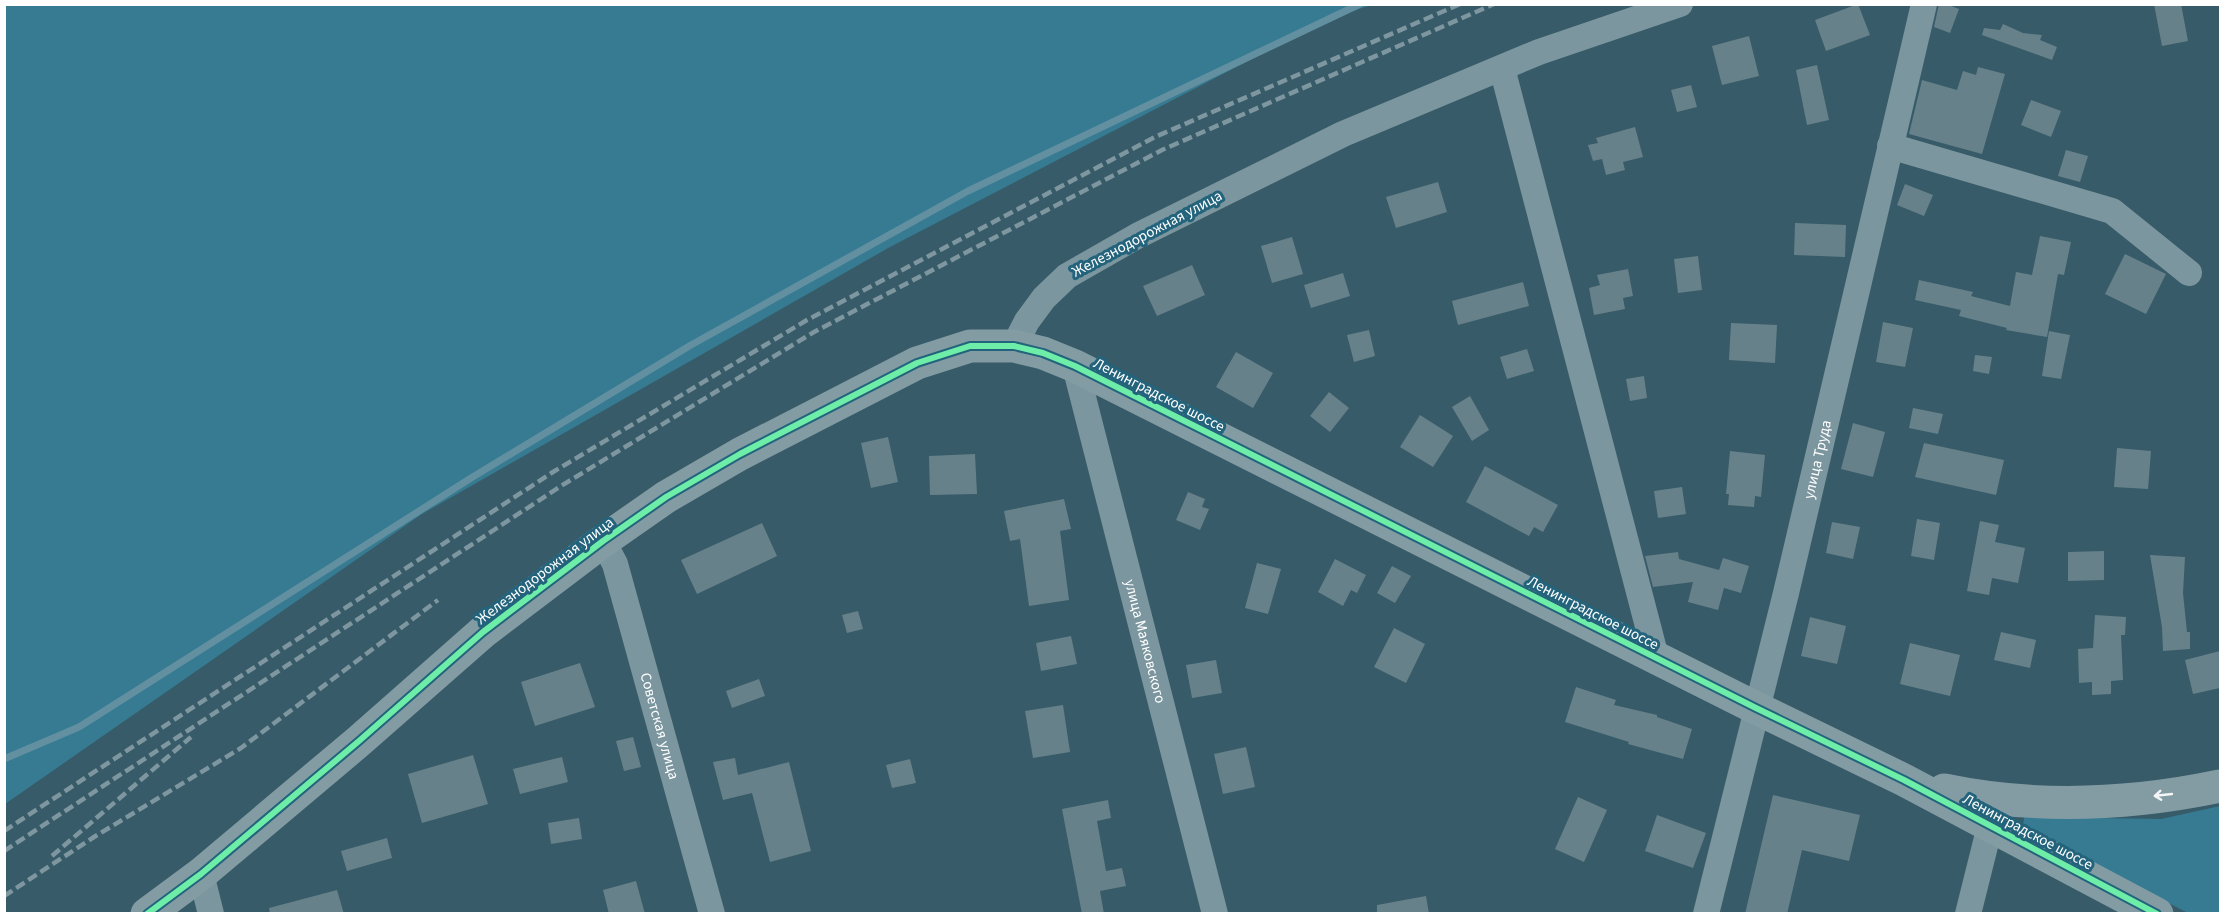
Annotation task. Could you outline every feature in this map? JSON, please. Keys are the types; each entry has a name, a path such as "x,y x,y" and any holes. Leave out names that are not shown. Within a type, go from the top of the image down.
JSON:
{"street":[{"name":"Железнодорожная улица","path":"147,914 201,873 359,741 483,632 603,541 666,497 740,454 917,363 970,346 1014,346 1027,321 1044,298 1067,276 1137,236 1343,134 1539,52 1680,4"},
{"name":"улица Труда","path":"1706,914 1789,581 1924,4"},
{"path":"1502,68 1656,657"},
{"path":"1890,146 2112,211 2189,273"},
{"name":"Ленинградское шоссе","path":"1014,346 1043,353 1075,366 1904,780 2157,914"},
{"name":"улица Маяковского","path":"1075,366 1215,914"},
{"name":"Советская улица","path":"603,541 615,564 712,914"},
{"path":"1904,780 1970,796 2054,804 2126,800 2220,786"},
{"path":"1968,914 1990,825"},
{"path":"201,873 211,914"}],"shaded area":[{"path":"5,4 1371,5 1325,21 890,247 422,514 5,804"},
{"path":"2220,806 2220,913 2188,913 2023,828 2024,817 2161,819"}],"building":[{"path":"1858,4 1870,35 1826,51 1815,20"},
{"path":"1939,4 1959,9 1950,33 1934,27"},
{"path":"2154,4 2181,4 2188,41 2162,46"},
{"path":"2003,24 2023,33 2042,35 2040,40 2057,47 2052,60 1982,35 1984,28 2000,30"},
{"path":"1749,36 1759,76 1722,85 1712,46"},
{"path":"1817,65 1829,120 1807,125 1796,70"},
{"path":"1978,67 2005,74 1982,154 1909,134 1922,80 1957,90 1963,71 1976,75"},
{"path":"1691,85 1697,107 1677,112 1671,90"},
{"path":"2031,100 2061,111 2051,137 2021,125"},
{"path":"1635,127 1643,157 1623,162 1625,170 1606,175 1602,159 1593,161 1588,145 1598,143 1596,138"},
{"path":"2066,150 2088,156 2080,182 2058,176"},
{"path":"1438,182 1447,212 1396,228 1386,197"},
{"path":"1905,184 1933,195 1924,216 1897,205"},
{"path":"1795,223 1846,225 1845,257 1794,255"},
{"path":"2040,236 2071,242 2064,275 2058,274 2047,337 2006,330 2007,328 1959,316 1961,310 1915,300 1919,280 1973,292 1971,296 2010,306 2016,272 2032,275"},
{"path":"1292,237 1303,274 1272,283 1261,246"},
{"path":"2125,254 2166,274 2146,314 2105,294"},
{"path":"1698,256 1702,290 1678,293 1674,259"},
{"path":"1192,265 1205,295 1157,316 1143,286"},
{"path":"1628,269 1633,296 1623,298 1625,309 1594,315 1589,288 1600,285 1597,275"},
{"path":"1343,273 1350,296 1311,308 1304,285"},
{"path":"1523,282 1529,306 1458,325 1452,301"},
{"path":"1883,322 1913,328 1905,367 1876,362"},
{"path":"1731,323 1777,325 1775,363 1729,360"},
{"path":"1369,330 1375,356 1354,362 1347,335"},
{"path":"2049,331 2070,335 2061,379 2042,376"},
{"path":"1527,349 1534,371 1507,379 1500,357"},
{"path":"1236,352 1273,373 1253,408 1216,387"},
{"path":"1975,355 1992,357 1989,374 1973,371"},
{"path":"1644,376 1647,398 1630,401 1626,379"},
{"path":"1329,392 1349,408 1330,432 1310,416"},
{"path":"1470,396 1489,430 1472,441 1452,407"},
{"path":"1913,408 1943,414 1938,434 1909,428"},
{"path":"1420,415 1453,436 1433,467 1400,447"},
{"path":"1853,423 1885,432 1873,477 1841,469"},
{"path":"888,437 898,482 871,488 861,443"},
{"path":"1924,443 2004,460 1996,495 1915,477"},
{"path":"2117,448 2151,451 2148,489 2114,487"},
{"path":"1730,451 1765,455 1761,497 1755,496 1754,507 1728,505 1729,494 1726,494"},
{"path":"975,454 977,494 930,495 929,456"},
{"path":"1485,466 1558,505 1543,532 1534,527 1529,536 1466,502"},
{"path":"1682,487 1686,514 1658,518 1654,491"},
{"path":"1188,492 1205,499 1202,507 1209,509 1200,530 1176,520"},
{"path":"1064,499 1071,529 1060,531 1069,600 1029,606 1020,539 1010,541 1004,511"},
{"path":"1917,519 1940,523 1934,560 1911,556"},
{"path":"1980,521 1999,525 1995,542 2025,548 2018,583 1992,578 1989,595 1967,591"},
{"path":"1832,522 1860,527 1853,559 1826,553"},
{"path":"762,523 777,556 697,594 681,560"},
{"path":"2104,551 2104,580 2068,581 2068,552"},
{"path":"1678,552 1679,559 1719,570 1723,558 1749,566 1741,593 1724,588 1718,610 1688,602 1693,582 1653,587 1645,556"},
{"path":"2150,555 2185,557 2183,593 2187,632 2190,632 2190,649 2163,651 2162,627"},
{"path":"1335,559 1366,575 1357,593 1351,590 1343,606 1318,592"},
{"path":"1257,563 1281,569 1268,614 1245,608"},
{"path":"1392,566 1411,576 1395,603 1377,593"},
{"path":"858,611 863,629 847,633 842,615"},
{"path":"2095,615 2126,617 2125,635 2121,635 2123,680 2111,681 2111,694 2092,695 2092,682 2079,683 2078,649 2093,648"},
{"path":"1810,617 1846,626 1837,664 1801,656"},
{"path":"1394,628 1425,644 1406,683 1374,667"},
{"path":"2001,632 2036,640 2030,668 1994,660"},
{"path":"1071,636 1077,664 1041,671 1036,643"},
{"path":"1910,643 1960,655 1950,696 1900,684"},
{"path":"2220,651 2220,688 2193,694 2185,660"},
{"path":"1216,660 1222,693 1192,698 1186,665"},
{"path":"580,663 595,707 535,726 521,682"},
{"path":"759,679 765,696 732,708 726,691"},
{"path":"1576,687 1616,700 1614,705 1657,715 1657,717 1692,729 1683,759 1628,744 1629,742 1565,722"},
{"path":"1063,705 1070,752 1033,758 1025,711"},
{"path":"633,737 641,767 624,771 616,741"},
{"path":"1246,747 1255,787 1223,794 1214,754"},
{"path":"473,755 488,804 422,823 408,774"},
{"path":"562,757 568,782 520,794 513,769"},
{"path":"735,758 738,775 789,762 811,851 770,862 752,793 723,800 713,762"},
{"path":"910,759 916,783 892,788 886,765"},
{"path":"1773,795 1860,815 1849,861 1802,850 1787,914 1745,914"},
{"path":"1578,797 1607,810 1584,862 1555,849"},
{"path":"1108,800 1111,818 1097,821 1106,871 1122,868 1126,886 1100,891 1104,914 1082,914 1062,809"},
{"path":"1657,815 1706,833 1693,868 1645,851"},
{"path":"579,818 582,839 551,844 548,823"},
{"path":"387,838 392,858 347,871 341,851"},
{"path":"636,881 645,914 609,914 603,890"},
{"path":"337,890 344,914 270,914 269,908"},
{"path":"1426,896 1429,914 1377,914 1377,905"}],"waterway":[{"path":"4,759 79,727 471,478 691,345 968,191 1360,4"}],"railway":[{"path":"4,831 553,472 807,320 1155,137 1460,4"},
{"path":"4,851 561,486 814,332 1162,150 1494,4"},
{"path":"4,896 94,837 241,748 438,600"},
{"path":"52,856 191,737"}],"cycle path":[{"path":"147,914 201,874 359,741 483,632 603,541 666,497 740,454 917,363 970,346 1014,346 1043,353 1075,366 1904,780 2157,914"}]}
